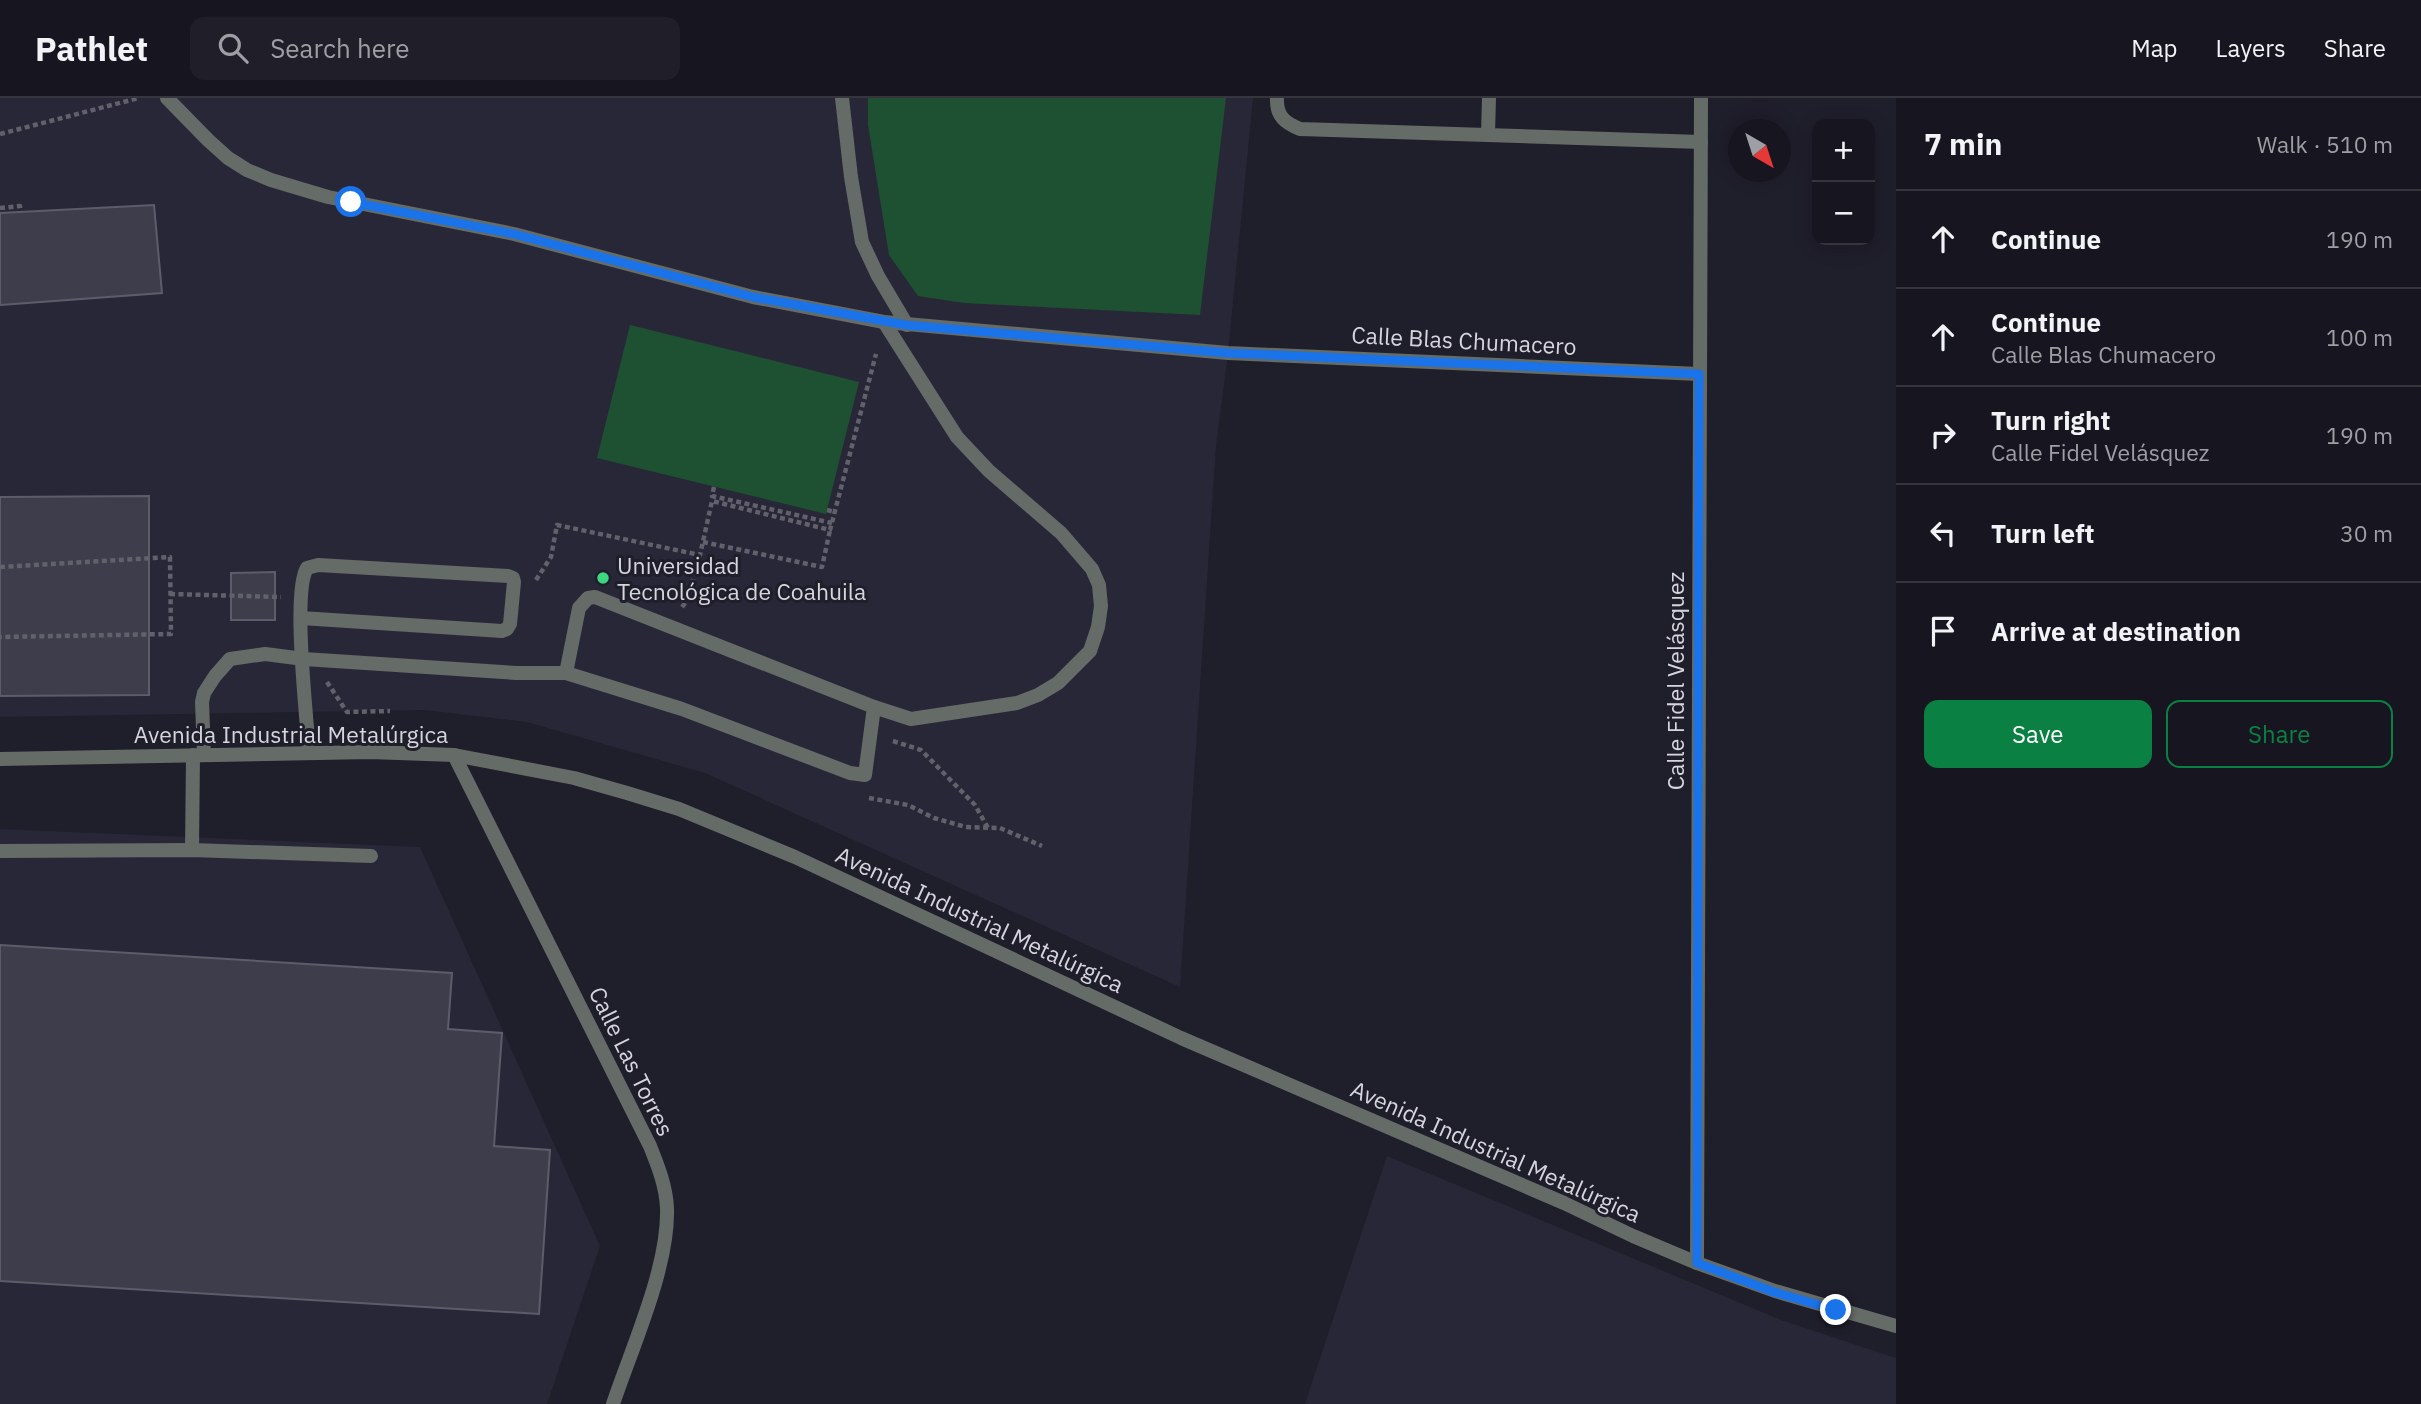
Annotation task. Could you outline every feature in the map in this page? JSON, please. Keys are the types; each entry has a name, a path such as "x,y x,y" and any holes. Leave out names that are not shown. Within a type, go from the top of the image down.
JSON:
{"street":[{"name":"Calle Blas Chumacero","path":"167,98 228,158 271,180 328,197 514,234 753,297 884,322 1228,353 1699,374"},
{"path":"842,98 862,242 906,325"},
{"path":"1277,98 1280,116 1288,124 1300,129 1701,142"},
{"path":"1488,134 1489,98"},
{"name":"Calle Fidel Velásquez","path":"1697,1263 1701,98"},
{"path":"566,673 579,608 588,598 601,599 874,707 911,719 1017,703 1038,695 1058,683 1090,650 1098,628 1101,606 1099,585 1092,569 1061,533 989,471 957,437 884,322"},
{"path":"301,618 502,631 510,624 513,578 318,565 307,568 302,578 301,618 309,659 309,753"},
{"path":"192,850 202,702 204,693 215,676 230,659 265,654 516,673 566,673 682,709 850,774 865,775 874,707"},
{"name":"Avenida Industrial Metalúrgica","path":"0,759 370,752 454,755 574,778 679,808 795,857 1181,1038 1564,1203 1633,1236 1774,1292 1896,1325"},
{"name":"Calle Las Torres","path":"454,755 650,1146 662,1176 667,1205 666,1239 656,1279 613,1404"},
{"path":"0,851 192,850 371,856"}],"path":[{"path":"0,134 139,98"},
{"path":"0,208 20,206 20,212"},
{"path":"703,542 822,567 884,322"},
{"path":"714,487 712,496 832,523"},
{"path":"669,626 687,601 712,501 830,530"},
{"path":"827,510 835,512"},
{"path":"513,578 538,580 551,557 557,525 700,555"},
{"path":"0,567 170,557 171,634 0,637"},
{"path":"170,594 275,596"},
{"path":"309,659 347,712 390,711"},
{"path":"872,734 921,750 975,805 988,828"},
{"path":"850,774 851,789 875,801 908,806 934,818 965,827 1000,828 1042,846"}],"shaded area":[{"name":"Universidad Tecnológica de Coahuila","path":"0,98 1253,98 1228,353 1216,446 1180,987 705,773 527,722 425,710 0,717"},
{"path":"0,829 420,847 600,1246 547,1404 0,1404"},
{"path":"1387,1156 1781,1320 1896,1358 1896,1404 1305,1404"}],"green space":[{"path":"868,98 1226,98 1200,315 964,303 918,296 889,255 868,125"},
{"path":"630,325 859,382 826,514 597,458"}],"building":[{"path":"154,205 162,293 0,305 0,213"},
{"path":"149,496 149,695 0,696 0,497"},
{"path":"275,572 275,620 231,620 231,573"},
{"path":"0,945 452,973 448,1029 502,1033 494,1146 550,1150 539,1314 0,1281"}],"place":[{"name":"Universidad Tecnológica de Coahuila","path":"603,578"}],"route":[{"path":"351,202 514,234 753,297 906,325 1228,353 1699,374 1697,1263 1774,1292 1836,1310"}]}
